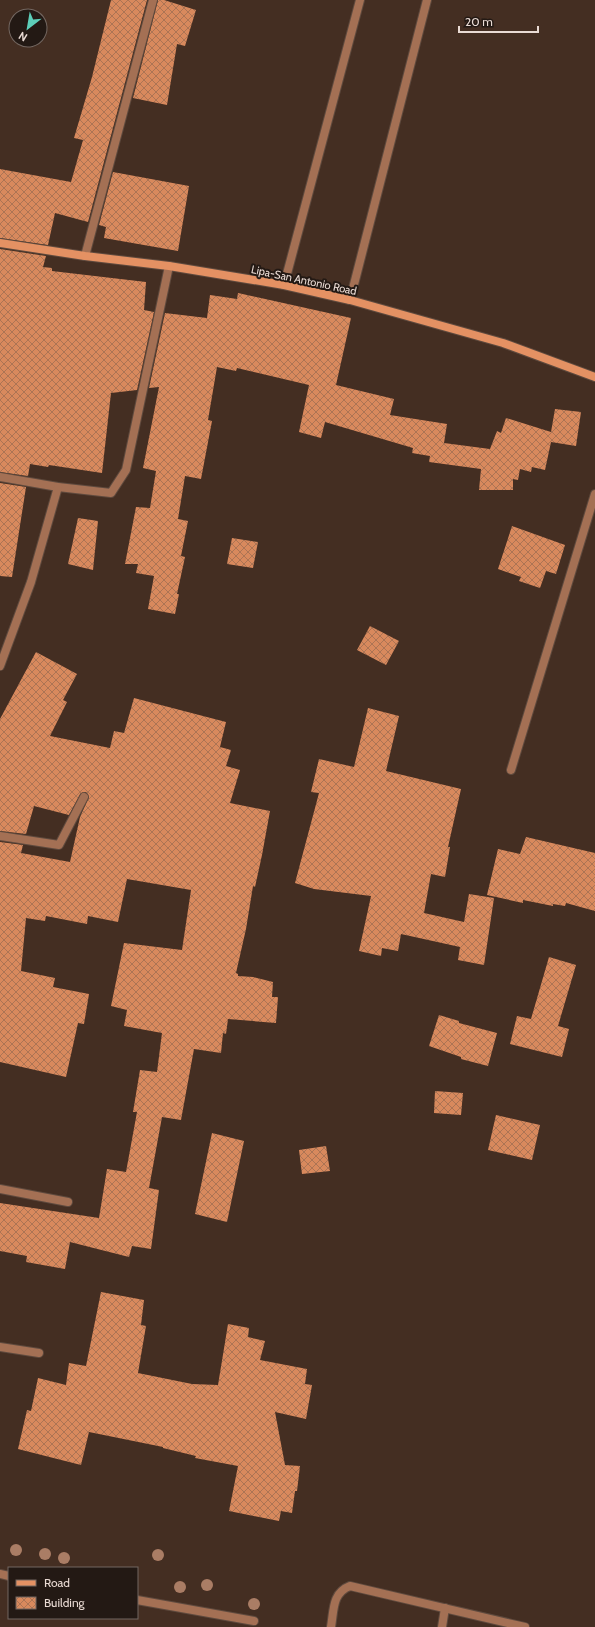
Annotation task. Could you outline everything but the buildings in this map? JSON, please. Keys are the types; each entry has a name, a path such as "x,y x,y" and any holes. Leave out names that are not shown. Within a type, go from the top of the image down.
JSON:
{"main road":[{"name":"Lipa-San Antonio Road","path":"0,243 85,256 169,266 284,285 350,300 504,343 595,376"}],"street":[{"path":"85,256 153,0"},
{"path":"284,285 360,0"},
{"path":"350,300 427,0"},
{"path":"0,477 58,487 111,493 126,470 169,266"},
{"path":"0,666 31,582 58,487"},
{"path":"511,770 595,494"},
{"path":"0,836 60,845 84,797"},
{"path":"0,1189 68,1202"},
{"path":"0,1347 39,1353"},
{"path":"331,1627 335,1602 343,1589 350,1586 525,1627"},
{"path":"138,1600 254,1621"},
{"path":"442,1627 445,1608"}]}
